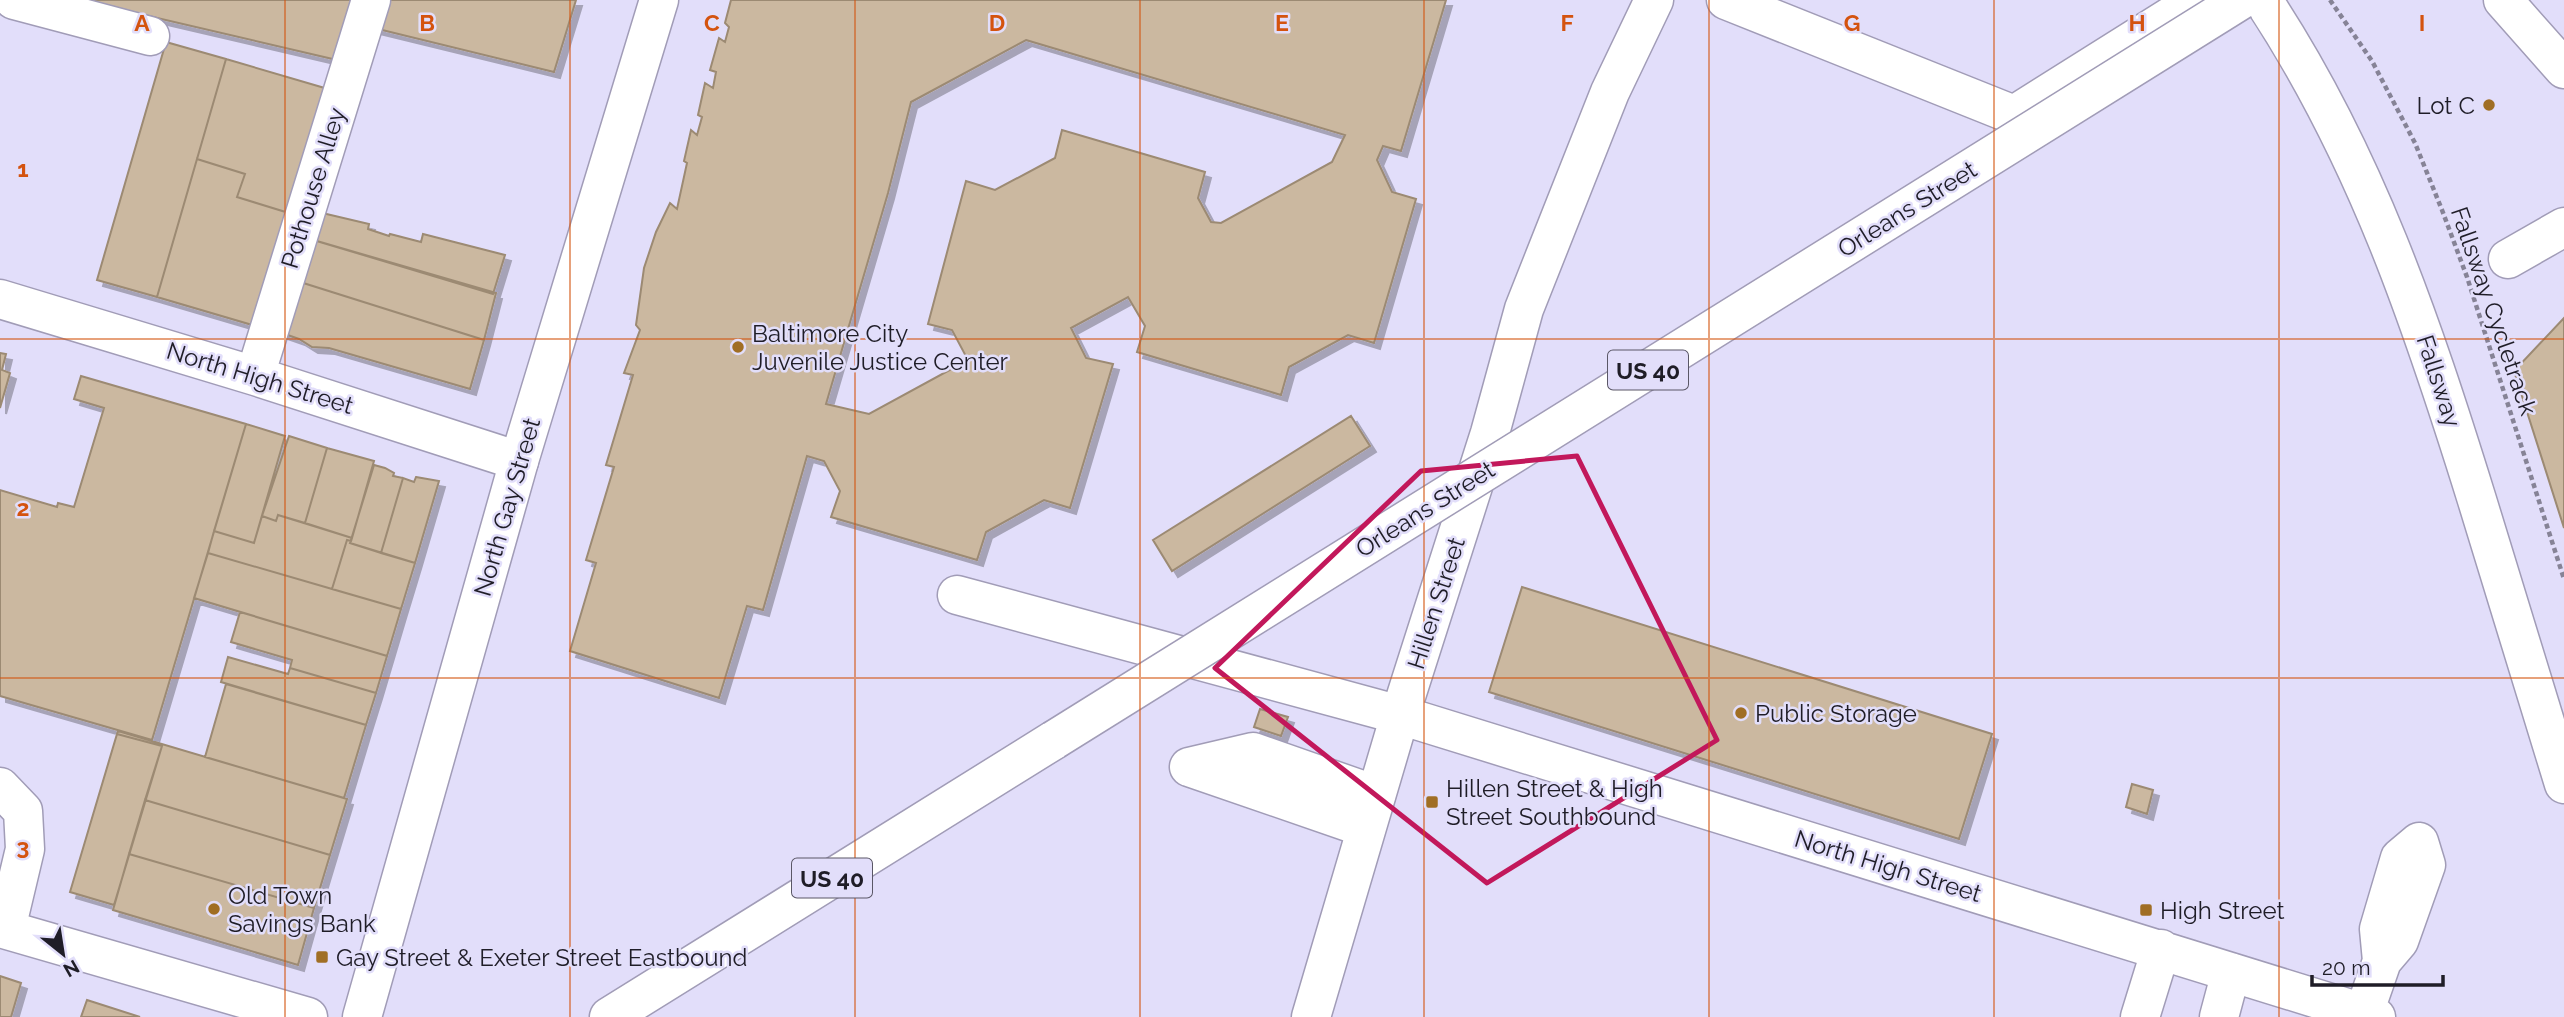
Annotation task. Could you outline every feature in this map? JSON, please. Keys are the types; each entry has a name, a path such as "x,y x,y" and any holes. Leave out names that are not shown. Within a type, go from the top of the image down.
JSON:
{"main road":[{"path":"15,0 150,36"},
{"name":"Pothouse Alley","path":"255,376 371,0"},
{"name":"North Gay Street","path":"362,1017 519,461 659,0"},
{"name":"Hillen Street","path":"1311,1017 1400,715 1490,433 1524,309 1610,92 1654,0"},
{"path":"1726,0 2014,115 2197,0"},
{"name":"Orleans Street","path":"609,1017 2241,0"},
{"name":"Fallsway","path":"2263,0 2320,94 2362,176 2398,262 2461,449 2564,784"},
{"path":"2503,0 2564,69"},
{"path":"2508,259 2564,227"},
{"name":"North High Street","path":"0,299 255,376 519,461"},
{"name":"North High Street","path":"957,595 1400,715 2370,1015"},
{"path":"0,787 23,811 25,849 3,928 308,1017"},
{"path":"2140,1017 2161,949"},
{"path":"2370,1015 2382,961"},
{"path":"2218,1017 2231,972"}],"path":[{"name":"Fallsway Cycletrack","path":"2330,0 2372,61 2415,143 2463,266 2564,579"}],"highlighted area":[{"path":"1577,456 1717,740 1487,883 1215,668 1421,471"}],"building":[{"path":"80,0 355,0 337,60"},
{"path":"382,0 576,0 554,72 374,28"},
{"name":"Baltimore City Juvenile Justice Center","path":"731,0 1446,0 1401,151 1383,146 1377,160 1392,192 1416,199 1374,343 1348,335 1289,367 1281,395 1137,352 1145,326 1128,297 1071,328 1086,358 1113,364 1070,508 1044,500 986,532 977,560 831,517 840,491 824,461 807,456 763,610 747,606 719,698 570,651 596,563 586,560 614,467 606,465 633,375 624,373 640,330 636,325 644,268 656,232 670,203 677,209 691,130 697,135 702,117 698,115 705,83 713,88 716,72 710,70 719,38 725,42 729,27 725,23","holes":["1026,40 1345,135 1332,162 1221,223 1211,222 1198,198 1205,172 1062,130 1055,158 995,190 966,181 928,324 952,330 968,360 869,414 826,404 888,193 911,102"]},
{"path":"166,42 226,59 157,297 97,280"},
{"path":"226,59 328,89 292,214 237,197 245,174 197,159"},
{"path":"197,159 245,174 237,197 292,214 259,327 157,297"},
{"path":"318,212 369,224 368,229 389,236 390,234 421,242 423,234 505,255 493,294 310,239"},
{"path":"310,239 496,293 484,340 297,281"},
{"path":"297,281 484,340 470,389 329,348 312,347 282,333"},
{"path":"2564,318 2564,528 2514,371"},
{"path":"0,353 6,354 2,370 10,373 0,408"},
{"path":"81,376 246,424 152,740 0,696 0,490 57,507 58,503 74,507 104,408 74,399"},
{"path":"1351,416 1370,446 1172,571 1153,540"},
{"path":"246,424 285,436 254,543 214,531"},
{"path":"289,436 327,448 305,523 278,515 276,521 262,516"},
{"path":"327,448 374,461 352,538 305,523"},
{"path":"374,465 394,473 393,476 403,478 381,553 350,543"},
{"path":"416,477 439,481 415,563 381,553 403,478 414,482"},
{"path":"278,515 352,538 351,541 347,540 332,589 208,553 214,531 254,543 262,516 276,521"},
{"path":"347,540 415,563 401,609 332,589"},
{"path":"208,553 401,609 387,656 194,598"},
{"name":"Public Storage","path":"1522,587 1992,734 1959,839 1489,692"},
{"path":"240,612 387,656 376,693 290,668 292,660 231,642"},
{"path":"228,657 288,674 290,668 376,693 366,725 221,682"},
{"path":"226,684 366,725 344,798 205,757"},
{"path":"1260,709 1288,717 1281,736 1254,727"},
{"path":"118,731 347,799 330,855 145,800 162,746 117,734"},
{"path":"117,734 162,746 114,905 70,892"},
{"path":"2132,784 2153,790 2147,814 2126,807"},
{"path":"145,800 330,855 314,908 129,854"},
{"name":"Old Town Savings Bank","path":"129,854 314,908 298,965 113,910"},
{"path":"0,976 21,983 11,1017 0,1017"},
{"path":"87,1000 140,1017 81,1017"}],"place":[{"name":"Lot C","path":"2489,105"},
{"name":"Baltimore City Juvenile Justice Center","path":"738,347"},
{"name":"Public Storage","path":"1741,713"},
{"name":"Hillen Street & High Street Southbound","path":"1432,802"},
{"name":"Old Town Savings Bank","path":"214,909"},
{"name":"High Street","path":"2146,910"},
{"name":"Gay Street & Exeter Street Eastbound","path":"322,957"}]}
